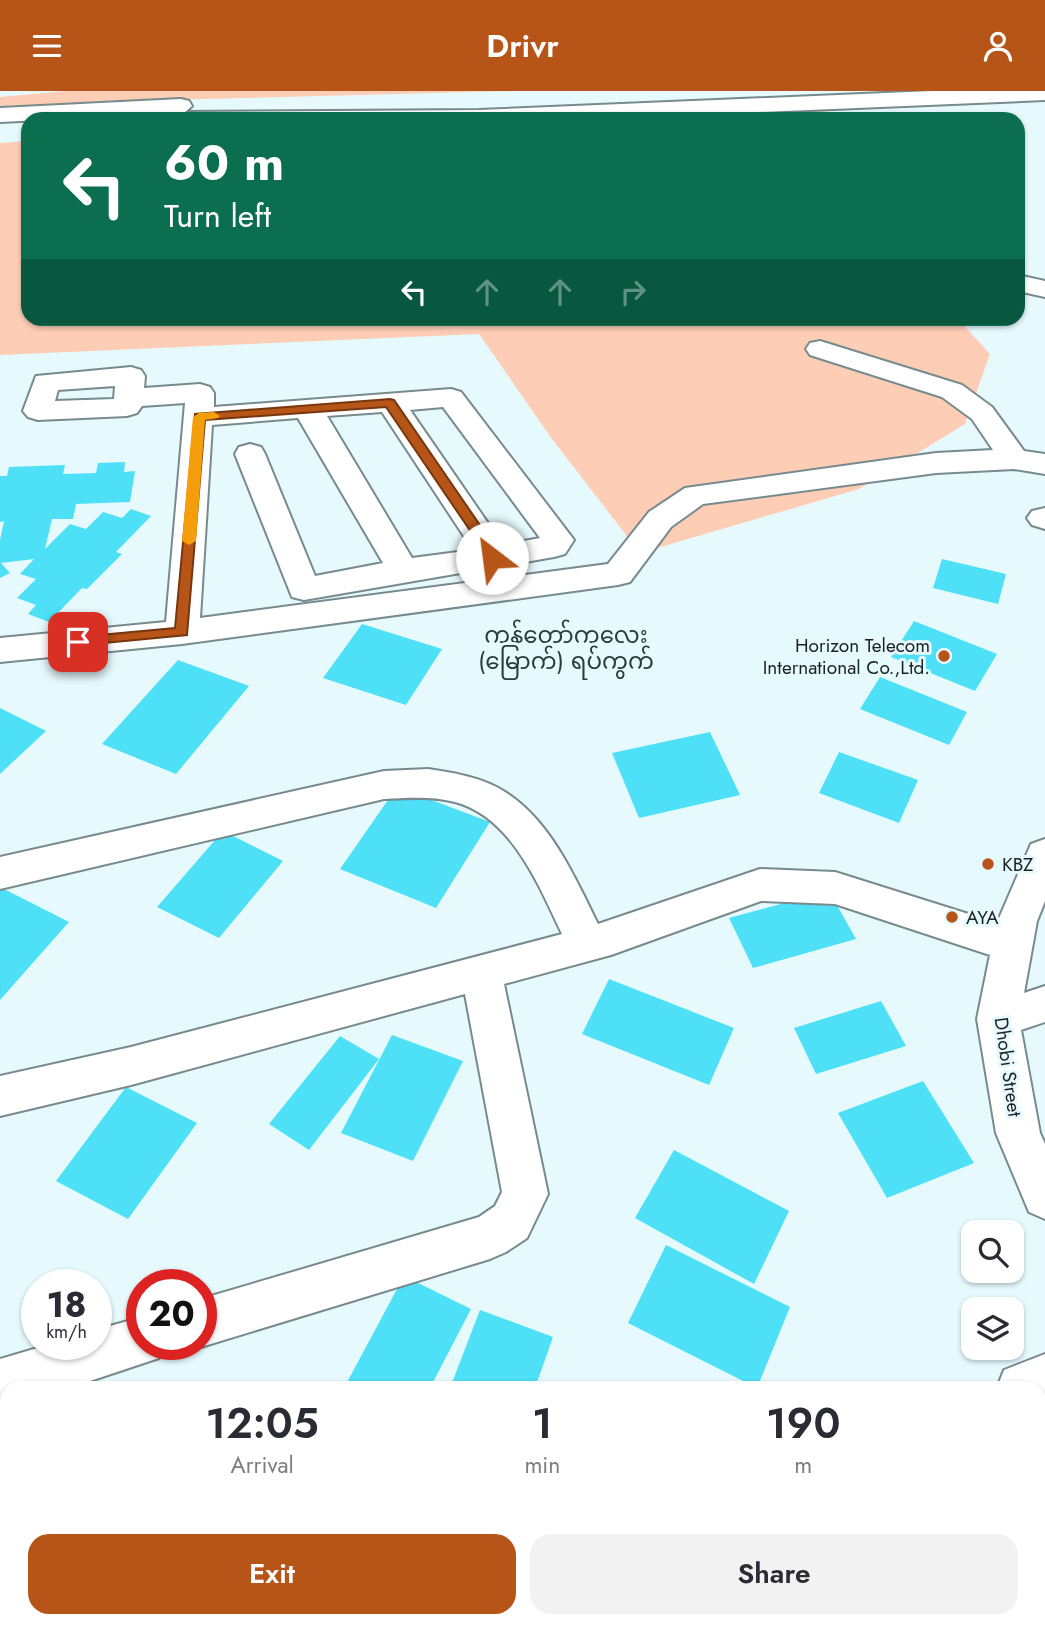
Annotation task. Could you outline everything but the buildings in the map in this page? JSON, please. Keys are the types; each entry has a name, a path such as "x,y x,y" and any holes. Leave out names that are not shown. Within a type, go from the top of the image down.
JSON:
{"street":[{"path":"57,112 210,104 472,101 708,91"},
{"path":"597,112 1045,93"},
{"path":"0,115 21,114"},
{"path":"0,130 21,128"},
{"path":"1025,285 1045,289"},
{"path":"820,349 952,391 982,413 1030,462"},
{"path":"128,398 200,393 182,632"},
{"path":"199,417 451,398 558,540 554,546 492,558 404,570 304,589 250,454"},
{"path":"390,403 490,550 492,558"},
{"path":"305,408 314,418 404,570"},
{"path":"0,650 182,632 618,574 672,506 696,495 856,471 1030,462"},
{"path":"0,873 384,785 411,781 441,783 478,793 511,816 542,853 588,945"},
{"name":"Dhobi Street","path":"1045,855 1017,921 998,1019 1018,1133 1045,1197"},
{"path":"0,1096 131,1066 588,945 760,885 835,888 1012,946"},
{"path":"217,1318 490,1236 511,1223 525,1194 482,974"},
{"path":"998,1019 1045,1004"},
{"path":"10,1381 126,1346"}],"shaded area":[{"path":"66,91 514,91 128,101 0,109 0,97"},
{"path":"21,142 21,326 964,326 990,354 965,424 859,489 640,553 552,439 479,334 0,355 0,143"}],"slow traffic":[{"path":"189,541 199,417 214,416"}],"place":[{"name":"Horizon Telecom International Co.,Ltd.","path":"944,656"},
{"name":"KBZ","path":"988,864"},
{"name":"AYA","path":"952,917"}],"district":[{"name":"ကန်တော်ကလေး (မြောက်) ရပ်ကွက်","path":"566,648"}],"route":[{"path":"78,642 182,632 199,417 390,403 490,550 492,558"}]}
